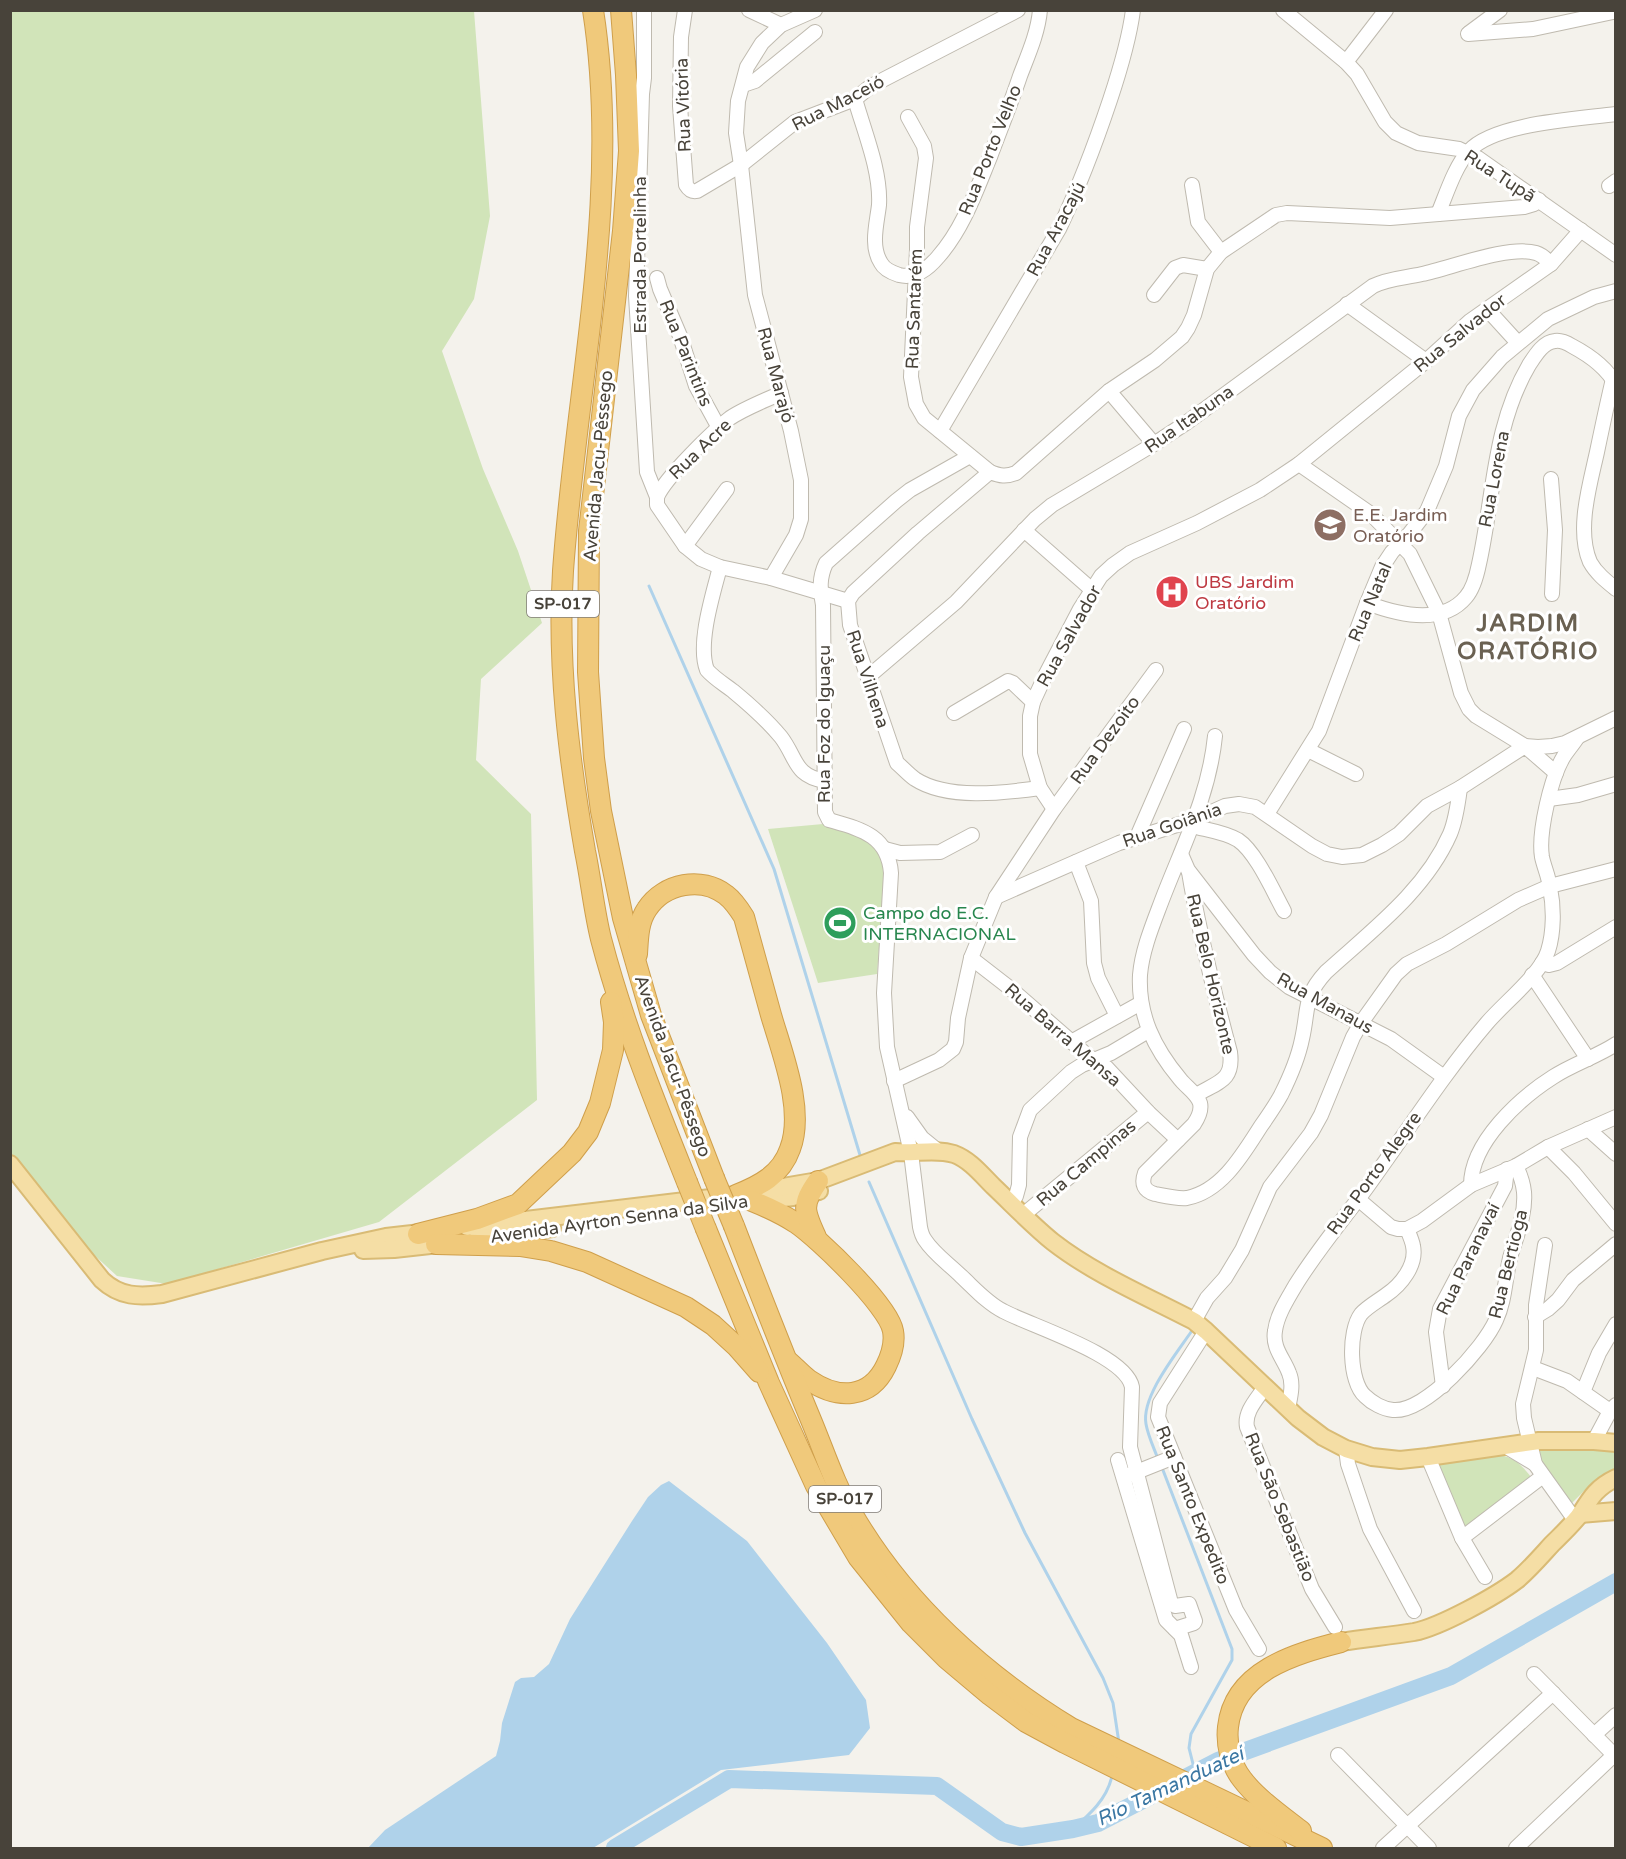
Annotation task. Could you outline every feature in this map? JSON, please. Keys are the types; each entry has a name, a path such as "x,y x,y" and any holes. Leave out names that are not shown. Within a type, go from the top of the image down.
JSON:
{"highway":[{"name":"Avenida Jacu-Pêssego","path":"593,10 598,42 603,155 597,249 563,573 562,634 565,711 574,786 601,937 636,1052 769,1383 816,1486 858,1557 881,1588 910,1623 945,1658 1026,1722 1276,1848"},
{"name":"Avenida Jacu-Pêssego","path":"621,10 627,75 629,151 589,531 588,672 594,758 601,812 622,918 651,1015 836,1481 851,1513 872,1546 924,1610 959,1645 1001,1681 1044,1712 1099,1743 1324,1848"},
{"path":"637,966 640,923 656,898 669,890 683,885 698,884 712,887 725,894 736,904 744,917 789,1078 795,1132 790,1150 782,1165 744,1198 777,1211 795,1222 819,1242 858,1281 886,1314 893,1330 891,1355 880,1378 861,1392 843,1393 810,1381 786,1359"},
{"path":"418,1233 477,1219 518,1204 572,1153 588,1132 600,1103 613,1050 614,1022 601,937"},
{"path":"813,1188 806,1202 806,1211 808,1221 819,1242"},
{"path":"436,1244 520,1246 551,1251 587,1262 686,1307 712,1325 737,1347 769,1383"},
{"path":"1324,1848 1254,1791 1238,1773 1229,1750 1227,1734 1234,1703 1254,1677 1338,1635"}],"main road":[{"name":"Avenida Ayrton Senna da Silva","path":"321,1251 394,1249 436,1244 813,1188 898,1161 909,1153 938,1150 954,1154 968,1162 1054,1243 1200,1326 1288,1409 1323,1437 1346,1449 1385,1460 1400,1460 1428,1458 1529,1442 1616,1443"},
{"name":"Avenida Ayrton Senna da Silva","path":"10,1164 102,1280 116,1292 130,1296 162,1294 321,1251 386,1237 744,1198"},
{"path":"1338,1635 1415,1632 1449,1619 1516,1580 1578,1517 1596,1490 1616,1478"},
{"path":"1578,1517 1616,1511"}],"street":[{"name":"Estrada Portelinha","path":"644,10 644,78 636,296 647,472 657,497"},
{"name":"Rua Vitória","path":"686,10 681,37 680,106 686,185 691,190 697,191"},
{"path":"748,10 781,25 814,10"},
{"name":"Rua Maceió","path":"697,191 741,165 795,122 855,99 871,86 1018,10"},
{"name":"Rua Porto Velho","path":"915,275 927,268 944,249 975,195 1033,40 1040,10"},
{"name":"Rua Aracajú","path":"940,431 1071,205 1088,166 1115,84 1130,36 1133,10"},
{"name":"Rua Tupã","path":"1283,10 1346,62 1357,74 1385,122 1396,133 1418,143 1468,152 1616,255"},
{"path":"1346,62 1386,10"},
{"path":"1500,10 1468,34 1533,29 1613,12"},
{"name":"Rua Marajó","path":"771,578 796,535 801,519 801,480 791,431 755,295 736,133 738,101 747,67 762,43 781,25"},
{"path":"743,85 755,81 815,32"},
{"path":"855,99 878,187 879,203 875,243 877,255 882,265 894,273 903,276 915,275"},
{"path":"1438,214 1468,152 1483,140 1528,125 1616,114"},
{"name":"Rua Santarém","path":"909,117 924,146 926,158 917,227 913,393 924,418 990,472"},
{"path":"1192,185 1198,222 1221,252"},
{"path":"657,497 657,505 664,517 685,546 701,559 720,567 771,578 848,602 853,593 918,533 990,472 1001,477 1016,473 1109,391 1155,360 1182,337 1194,315 1207,269 1221,252 1276,215 1287,213 1390,218 1524,207 1539,200"},
{"name":"Rua Salvador","path":"1054,808 1040,788 1029,754 1030,716 1046,674 1091,590 1113,565 1130,553 1188,527 1260,490 1299,464 1426,361 1470,321 1551,264 1581,230"},
{"name":"Rua Itabuna","path":"868,677 956,602 1035,519 1052,505 1186,423 1347,304 1383,281 1483,258 1527,252 1537,253 1551,264"},
{"path":"1154,295 1175,268 1183,265 1207,269"},
{"name":"Rua Parintins","path":"657,278 680,336 696,386 718,428"},
{"name":"Rua Natal","path":"1267,814 1308,750 1328,708 1382,567 1419,522 1433,498 1446,466 1459,416 1469,396 1502,357 1548,319 1594,297 1616,291"},
{"path":"1347,304 1426,361"},
{"path":"1487,309 1518,343"},
{"name":"Rua Lorena","path":"1367,603 1409,615 1439,613 1456,606 1466,597 1479,566 1495,463 1503,429 1525,373 1536,354 1545,345 1554,341 1566,342 1584,352 1605,370 1614,382"},
{"path":"1614,382 1585,508 1585,532 1587,553 1591,562 1596,571 1616,589"},
{"path":"1109,391 1154,444"},
{"name":"Rua Acre","path":"657,497 666,482 718,428 731,418 781,393"},
{"name":"Rua Foz do Iguaçu","path":"885,849 864,830 829,820 826,817 823,605 819,580 826,563 896,501 910,490 970,456"},
{"path":"1299,464 1371,514 1410,554 1439,613 1456,679 1469,708 1484,721 1525,746 1556,773"},
{"path":"1551,479 1555,530 1552,594"},
{"path":"685,546 727,489"},
{"path":"1024,531 1091,590"},
{"path":"720,567 704,647 704,663 707,670 772,727 805,775 825,782"},
{"name":"Rua Vilhena","path":"848,602 850,625 897,763 915,779 926,785 952,792 1000,793 1040,788"},
{"name":"Rua Dezoito","path":"1054,808 1156,670"},
{"path":"954,712 1008,681 1034,702"},
{"path":"1525,746 1552,746 1577,738 1616,718"},
{"path":"1137,837 1184,729"},
{"path":"1215,736 1213,757 1194,823 1151,929 1140,974 1141,1003 1148,1031 1169,1065 1200,1101 1199,1116 1144,1173 1143,1185 1149,1192 1183,1198 1203,1192 1217,1182 1241,1158 1281,1096 1296,1061 1308,998 1314,984 1406,898 1439,856 1451,832 1460,788"},
{"name":"Rua Porto Alegre","path":"1288,1409 1291,1381 1274,1342 1280,1313 1318,1251 1358,1199 1444,1077 1488,1022 1542,963 1548,951 1552,932 1553,906 1542,856 1541,839 1556,773 1577,738"},
{"name":"Rua Goiânia","path":"996,897 1119,843 1194,823 1225,806 1239,804 1256,807 1327,854 1342,857 1362,855 1399,834 1427,806 1460,788 1525,746"},
{"path":"1308,750 1356,774"},
{"path":"1549,799 1578,795 1616,784"},
{"path":"894,1081 939,1060 953,1049 970,958 996,897 1054,808"},
{"path":"1194,823 1236,839 1246,847 1255,858 1284,912"},
{"path":"885,849 900,854 940,852 972,835"},
{"path":"885,849 890,860 891,873 884,993 887,1047 900,1105 923,1238 991,1304 1107,1359 1129,1377 1132,1387 1131,1474 1166,1620 1176,1629 1185,1644 1191,1667"},
{"name":"Rua Manaus","path":"1181,854 1188,870 1254,955 1270,972 1308,998 1391,1039 1444,1077"},
{"path":"1076,862 1091,901 1094,963 1098,978 1117,1016"},
{"name":"Rua Santo Expedito","path":"1259,1649 1236,1610 1164,1461 1158,1408 1200,1326 1207,1299 1225,1278 1242,1250 1270,1187 1311,1133 1321,1115 1360,1023 1396,974 1407,964 1446,944 1518,900 1550,886 1616,869"},
{"name":"Rua Belo Horizonte","path":"1188,870 1198,930 1232,1063 1224,1079 1196,1095"},
{"path":"1542,963 1557,963 1616,927"},
{"name":"Rua Barra Mansa","path":"970,958 1011,989 1088,1056 1107,1068 1178,1140"},
{"path":"1532,975 1588,1059"},
{"path":"1071,1042 1141,1003"},
{"path":"1017,1210 1020,1137 1030,1110 1071,1071 1111,1053 1148,1031"},
{"path":"1471,1185 1475,1162 1488,1137 1528,1094 1555,1076 1616,1044"},
{"path":"900,1105 914,1129 938,1150"},
{"name":"Rua Campinas","path":"1017,1210 1148,1112"},
{"path":"1358,1199 1391,1227 1407,1229 1422,1221 1471,1185 1616,1117"},
{"path":"1588,1129 1616,1154"},
{"path":"1548,1148 1574,1173 1616,1224"},
{"name":"Rua Paranavaí","path":"1443,1386 1436,1332 1440,1309 1501,1194 1512,1167"},
{"name":"Rua Bertioga","path":"1407,1229 1413,1246 1413,1258 1400,1283 1361,1315 1355,1326 1353,1338 1353,1371 1357,1386 1362,1394 1373,1403 1392,1410 1412,1406 1443,1386 1496,1323 1502,1306 1510,1260 1524,1208 1521,1177 1512,1167"},
{"path":"1535,1317 1558,1299 1573,1280 1616,1244"},
{"path":"1545,1245 1535,1317 1536,1350 1523,1404 1524,1418 1535,1464 1578,1517"},
{"path":"1583,1392 1599,1353 1616,1324"},
{"path":"1533,1368 1557,1376 1613,1408 1594,1441"},
{"name":"Rua São Sebastião","path":"1265,1387 1249,1413 1246,1420 1247,1427 1312,1589 1338,1635"},
{"path":"1505,1446 1535,1464"},
{"path":"1346,1449 1348,1464 1370,1529 1414,1611"},
{"path":"1428,1458 1462,1538 1485,1577"},
{"path":"1118,1460 1131,1474 1171,1603 1175,1606 1189,1604 1195,1621 1176,1629"},
{"path":"1131,1474 1164,1461"},
{"path":"1462,1538 1543,1476"},
{"path":"1515,1848 1615,1756 1534,1674"},
{"path":"1383,1848 1553,1693"},
{"path":"1594,1735 1616,1715"},
{"path":"1338,1755 1429,1848"}],"green space":[{"path":"11,11 474,11 490,216 474,299 442,351 483,469 518,551 542,623 481,679 476,760 531,814 537,1100 379,1222 167,1284 117,1276 28,1194 11,1172"},
{"name":"Campo do E.C. INTERNACIONAL","path":"823,824 863,837 876,849 881,859 885,872 877,974 818,983 768,829"},
{"path":"1615,1446 1615,1474 1596,1479 1572,1503 1534,1452 1545,1447"},
{"path":"1490,1454 1514,1460 1532,1478 1463,1530 1434,1462"}],"water":[{"path":"669,1481 747,1541 827,1643 866,1700 870,1728 849,1755 721,1770 593,1848 368,1848 385,1830 496,1756 502,1723 515,1682 521,1678 534,1677 549,1664 570,1619 632,1521 648,1497"}],"waterway":[{"path":"649,586 774,869 860,1155"},
{"path":"869,1182 972,1419 1025,1533 1103,1678 1113,1703 1119,1743"},
{"path":"1158,1459 1146,1424 1149,1401 1161,1376 1191,1332"},
{"path":"1161,1465 1232,1649 1232,1660 1191,1734 1189,1748 1195,1772"},
{"name":"Rio Tamanduateí","path":"615,1848 729,1779 937,1786 1002,1832 1021,1837 1098,1823 1218,1761 1451,1676 1616,1582"},
{"path":"1073,1829 1102,1799 1112,1776"}],"place":[{"name":"E.E. Jardim Oratório","path":"1330,525"},
{"name":"UBS Jardim Oratório","path":"1172,592"},
{"name":"Campo do E.C. INTERNACIONAL","path":"840,923"}],"district":[{"name":"JARDIM ORATÓRIO","path":"1528,637"}]}
